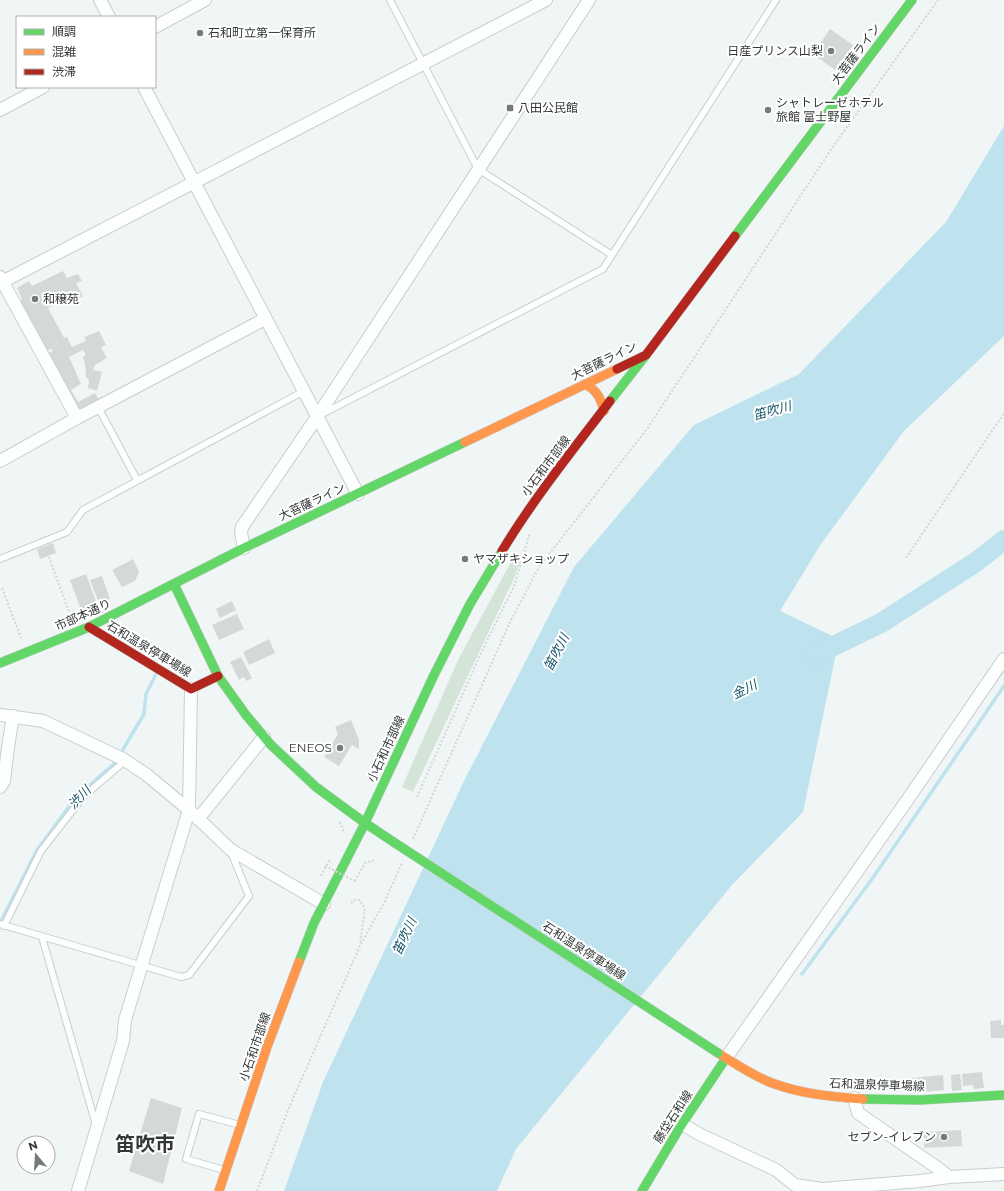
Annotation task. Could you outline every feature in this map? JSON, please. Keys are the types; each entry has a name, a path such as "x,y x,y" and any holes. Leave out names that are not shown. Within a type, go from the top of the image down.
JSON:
{"main road":[{"name":"大菩薩ライン","path":"174,584 244,548 646,355 912,0"},
{"name":"小石和市部線","path":"219,1191 240,1125 314,923 365,823 434,675 470,604 518,526 555,472 604,411 646,355"},
{"path":"585,384 591,386 598,393 604,411"},
{"name":"石和温泉停車場線","path":"174,584 218,676 246,715 271,745 316,786 365,823 395,843 754,1075 779,1086 822,1095 854,1098 894,1100 943,1099 1004,1095"},
{"name":"市部本通り","path":"0,663 89,627 174,584"},
{"name":"石和温泉停車場線","path":"89,627 191,689 218,676"},
{"name":"藤垈石和線","path":"642,1191 685,1125 722,1055"}],"street":[{"path":"100,0 108,16"},
{"path":"156,26 205,0"},
{"path":"77,418 1,281 194,183 546,0"},
{"path":"244,548 241,533 242,527 318,417 588,0"},
{"path":"0,110 41,88"},
{"path":"145,88 358,494"},
{"path":"0,461 77,418 265,319"},
{"path":"722,1055 908,799 1004,659"},
{"path":"78,1191 123,1041 125,1020 189,810 191,689"},
{"path":"0,715 43,721 120,758 147,775 189,810 231,850 324,904"},
{"path":"0,787 4,780 13,716"},
{"path":"198,819 264,737"},
{"path":"854,1098 858,1113 949,1177"},
{"path":"685,1125 701,1135 776,1170 795,1185 822,1190 921,1186 949,1177 1004,1174"}],"lane":[{"path":"390,0 478,169 612,255"},
{"path":"318,417 603,269 776,0"},
{"path":"0,559 67,532 83,510 304,391"},
{"path":"98,407 138,480"},
{"path":"120,758 83,797 41,851 2,925 181,977 189,975 249,896 231,850"},
{"path":"42,937 97,1128"},
{"path":"226,1171 186,1159 199,1114 240,1125"}],"path":[{"path":"414,839 511,620 539,567 647,428 832,148 938,0"},
{"path":"906,558 1004,413"},
{"path":"418,797 480,655 514,586 531,527"},
{"path":"49,557 72,620"},
{"path":"2,588 22,641"},
{"path":"325,866 355,881 364,863 375,860"},
{"path":"257,1191 288,1110 360,946 385,901 404,860"},
{"path":"351,903 355,900 360,900 365,908 360,946"}],"green space":[{"path":"518,559 520,563 515,576 413,792 402,787 459,658 511,562"}],"water":[{"name":"笛吹川","path":"1004,126 1004,336 904,431 821,544 780,611 839,639 803,812 732,885 516,1149 497,1191 284,1191 323,1082 463,783 574,567 694,425 799,374 946,222"}],"building":[{"path":"830,29 853,45 835,70 813,54"},
{"path":"63,271 67,278 78,274 82,281 76,283 83,296 74,301 71,295 48,308 64,338 67,337 72,347 86,341 84,337 99,331 106,345 101,347 107,358 95,365 93,370 102,372 97,391 88,388 89,380 86,377 83,357 86,355 83,350 69,357 81,384 71,390 78,402 95,393 101,403 77,415 47,354 53,351 51,349 43,352 16,303 22,299 17,288 29,281 32,286"},
{"path":"53,543 56,553 40,559 37,549"},
{"path":"133,559 139,572 135,581 122,587 112,570"},
{"path":"86,574 97,604 81,610 70,580"},
{"path":"102,576 110,599 99,603 90,580"},
{"path":"232,601 236,610 220,618 216,609"},
{"path":"237,614 244,629 219,640 212,625"},
{"path":"269,639 275,653 249,665 243,652"},
{"path":"241,657 252,678 246,681 244,677 239,680 230,662"},
{"path":"351,720 359,740 359,749 352,745 339,766 324,757 338,734 335,727"},
{"path":"1001,1020 1001,1025 1004,1025 1004,1038 991,1038 990,1021"},
{"path":"982,1072 984,1088 974,1089 973,1085 963,1086 962,1074"},
{"path":"960,1074 962,1090 952,1091 951,1075"},
{"path":"943,1075 944,1090 913,1093 912,1078"},
{"path":"151,1098 182,1108 163,1184 129,1171"},
{"path":"961,1130 962,1146 924,1148 924,1132"}],"waterway":[{"name":"金川","path":"815,655 881,623 976,562 1004,540"},
{"name":"渋川","path":"0,923 37,850 76,797 115,763 144,714 146,694 156,674"},
{"path":"802,974 872,879 1004,686"}],"traffic: fast":[{"path":"735,236 912,0"},
{"path":"610,401 646,355"},
{"path":"0,663 89,627 244,548 465,442"},
{"path":"299,962 314,923 365,823 434,675 470,604 502,551"},
{"path":"174,584 218,676 246,715 271,745 316,787 395,843"},
{"path":"395,843 718,1053"},
{"path":"642,1191 682,1124 726,1058"},
{"path":"863,1099 920,1100 1004,1095"}],"traffic: slow":[{"path":"465,442 617,369"},
{"path":"585,384 593,389 598,395 604,411"},
{"path":"219,1191 267,1047 299,962"},
{"path":"718,1053 758,1077 783,1087 817,1094 863,1099"}],"traffic: jam":[{"path":"617,369 646,355 735,236"},
{"path":"502,551 540,493 610,401"},
{"path":"89,627 191,689 218,676"}],"place":[{"name":"石和町立第一保育所","path":"200,33"},
{"name":"日産プリンス山梨","path":"831,51"},
{"name":"八田公民館","path":"510,108"},
{"name":"シャトレーゼホテル 旅館 富士野屋","path":"768,110"},
{"name":"和穣苑","path":"35,299"},
{"name":"ヤマザキショップ","path":"465,559"},
{"name":"ENEOS","path":"340,748"},
{"name":"セブン-イレブン","path":"944,1137"}],"district":[{"name":"笛吹市","path":"145,1144"}]}
